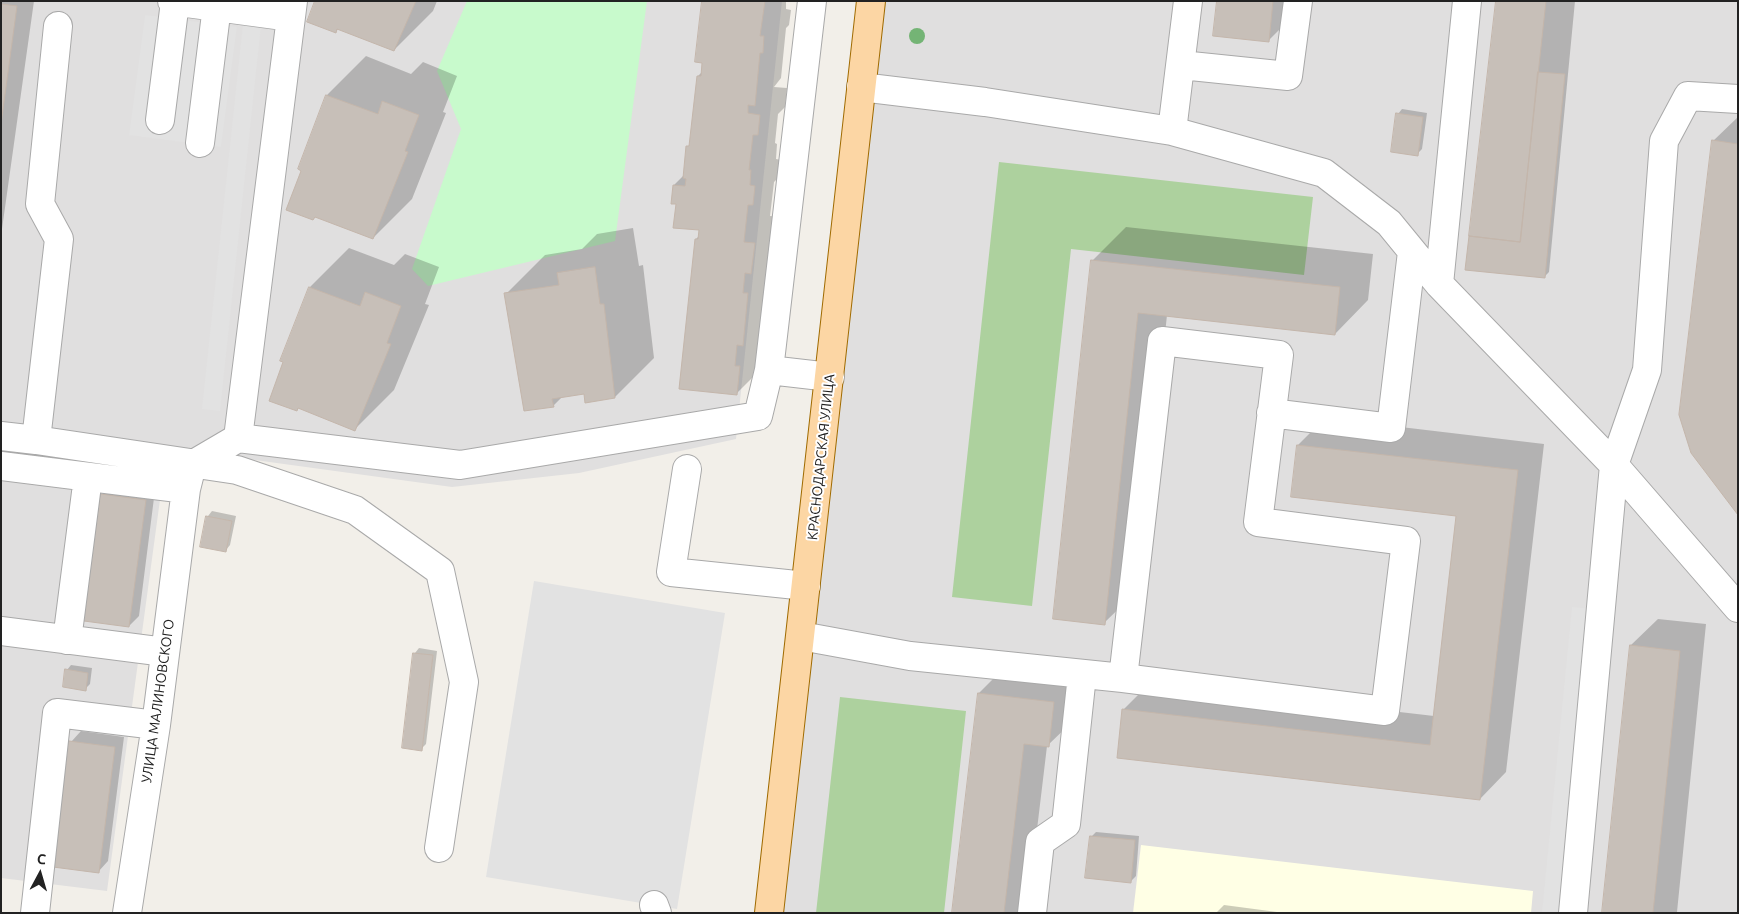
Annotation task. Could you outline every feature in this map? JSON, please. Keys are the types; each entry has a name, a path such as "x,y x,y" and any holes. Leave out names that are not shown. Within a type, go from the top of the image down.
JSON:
{"main road":[{"name":"КРАСНОДАРСКАЯ УЛИЦА","path":"769,913 871,1"}],"street":[{"path":"160,120 174,1 217,6 292,9 238,438 189,477"},
{"path":"238,438 460,465 758,416 769,370 812,1"},
{"path":"1172,131 1188,1"},
{"path":"1181,65 1288,76 1298,1"},
{"path":"1439,284 1467,1"},
{"path":"200,143 217,6"},
{"path":"36,440 58,240 40,204 58,26"},
{"path":"862,87 985,102 1172,131 1324,173 1389,223 1439,284 1614,464 1738,608"},
{"path":"1573,913 1614,464 1647,370 1664,141 1688,96 1738,99"},
{"path":"1271,413 1391,428 1412,252"},
{"path":"801,636 910,656 1123,678 1385,711 1406,541 1258,522 1278,355 1162,341 1123,678"},
{"path":"769,370 830,377"},
{"path":"1,436 36,440 189,477"},
{"path":"1,466 88,477 189,477 237,470 355,510 440,572 464,682 439,848"},
{"path":"687,470 671,572 806,586"},
{"path":"67,640 88,477"},
{"name":"УЛИЦА МАЛИНОВСКОГО","path":"127,913 156,725 189,477"},
{"path":"1,631 165,652"},
{"path":"1032,913 1040,842 1066,824 1082,675"},
{"path":"34,913 57,713 156,725"}],"shaded area":[{"path":"1,1 782,1 736,439 579,473 452,487 167,448 107,891 1,878"},
{"path":"871,1 1738,1 1738,913 769,913"},
{"path":"145,15 237,27 221,147 129,135"},
{"path":"243,24 261,25 220,411 202,409"},
{"path":"534,581 725,613 677,909 486,877"},
{"path":"1572,607 1592,609 1562,913 1542,913"},
{"path":"1141,845 1533,891 1531,913 1133,913"}],"green space":[{"path":"467,1 647,1 615,241 428,286 412,269 461,129 437,71"},
{"path":"999,162 1313,197 1304,275 1071,249 1032,606 952,597"},
{"path":"840,697 966,711 944,913 816,913"}],"building":[{"path":"315,1 416,1 394,51 337,29 336,33 307,22"},
{"path":"702,1 765,1 760,36 764,36 763,53 760,53 755,106 748,105 748,113 760,115 758,135 753,135 749,170 751,170 750,185 755,186 753,205 748,205 744,242 755,243 751,274 745,273 743,293 748,293 743,346 737,345 735,366 740,366 737,395 679,389 695,239 698,239 699,230 673,228 676,204 671,204 673,185 685,186 686,179 683,178 686,146 689,146 697,76 701,76 702,63 695,62"},
{"path":"1217,1 1273,1 1269,42 1213,36"},
{"path":"1496,1 1546,1 1520,242 1469,236"},
{"path":"1,4 17,6 1,124"},
{"path":"1538,72 1565,74 1545,278 1465,270 1469,236 1520,242"},
{"path":"326,95 378,114 382,101 419,115 405,151 408,152 373,239 315,217 313,220 286,210 301,171 298,169"},
{"path":"1396,113 1423,117 1418,156 1391,152"},
{"path":"1712,140 1738,144 1738,515 1691,453 1679,415"},
{"path":"1091,260 1340,287 1335,335 1138,313 1105,625 1053,619"},
{"path":"595,267 600,304 604,304 615,398 585,403 584,394 552,399 554,407 524,411 504,293 559,285 557,273"},
{"path":"309,287 360,306 365,292 401,306 387,343 391,344 355,431 298,408 297,411 269,401 283,362 280,361"},
{"path":"1297,445 1518,470 1480,800 1117,758 1122,709 1430,745 1456,516 1291,497"},
{"path":"101,494 146,500 129,627 84,621"},
{"path":"206,516 232,521 226,552 200,547"},
{"path":"1630,645 1680,651 1653,913 1602,913"},
{"path":"413,653 433,655 422,751 402,748"},
{"path":"65,669 88,673 86,691 63,687"},
{"path":"978,693 1054,702 1049,747 1024,744 1004,913 952,913"},
{"path":"69,741 115,747 99,873 53,867"},
{"path":"1090,836 1135,840 1131,883 1085,878"}]}
